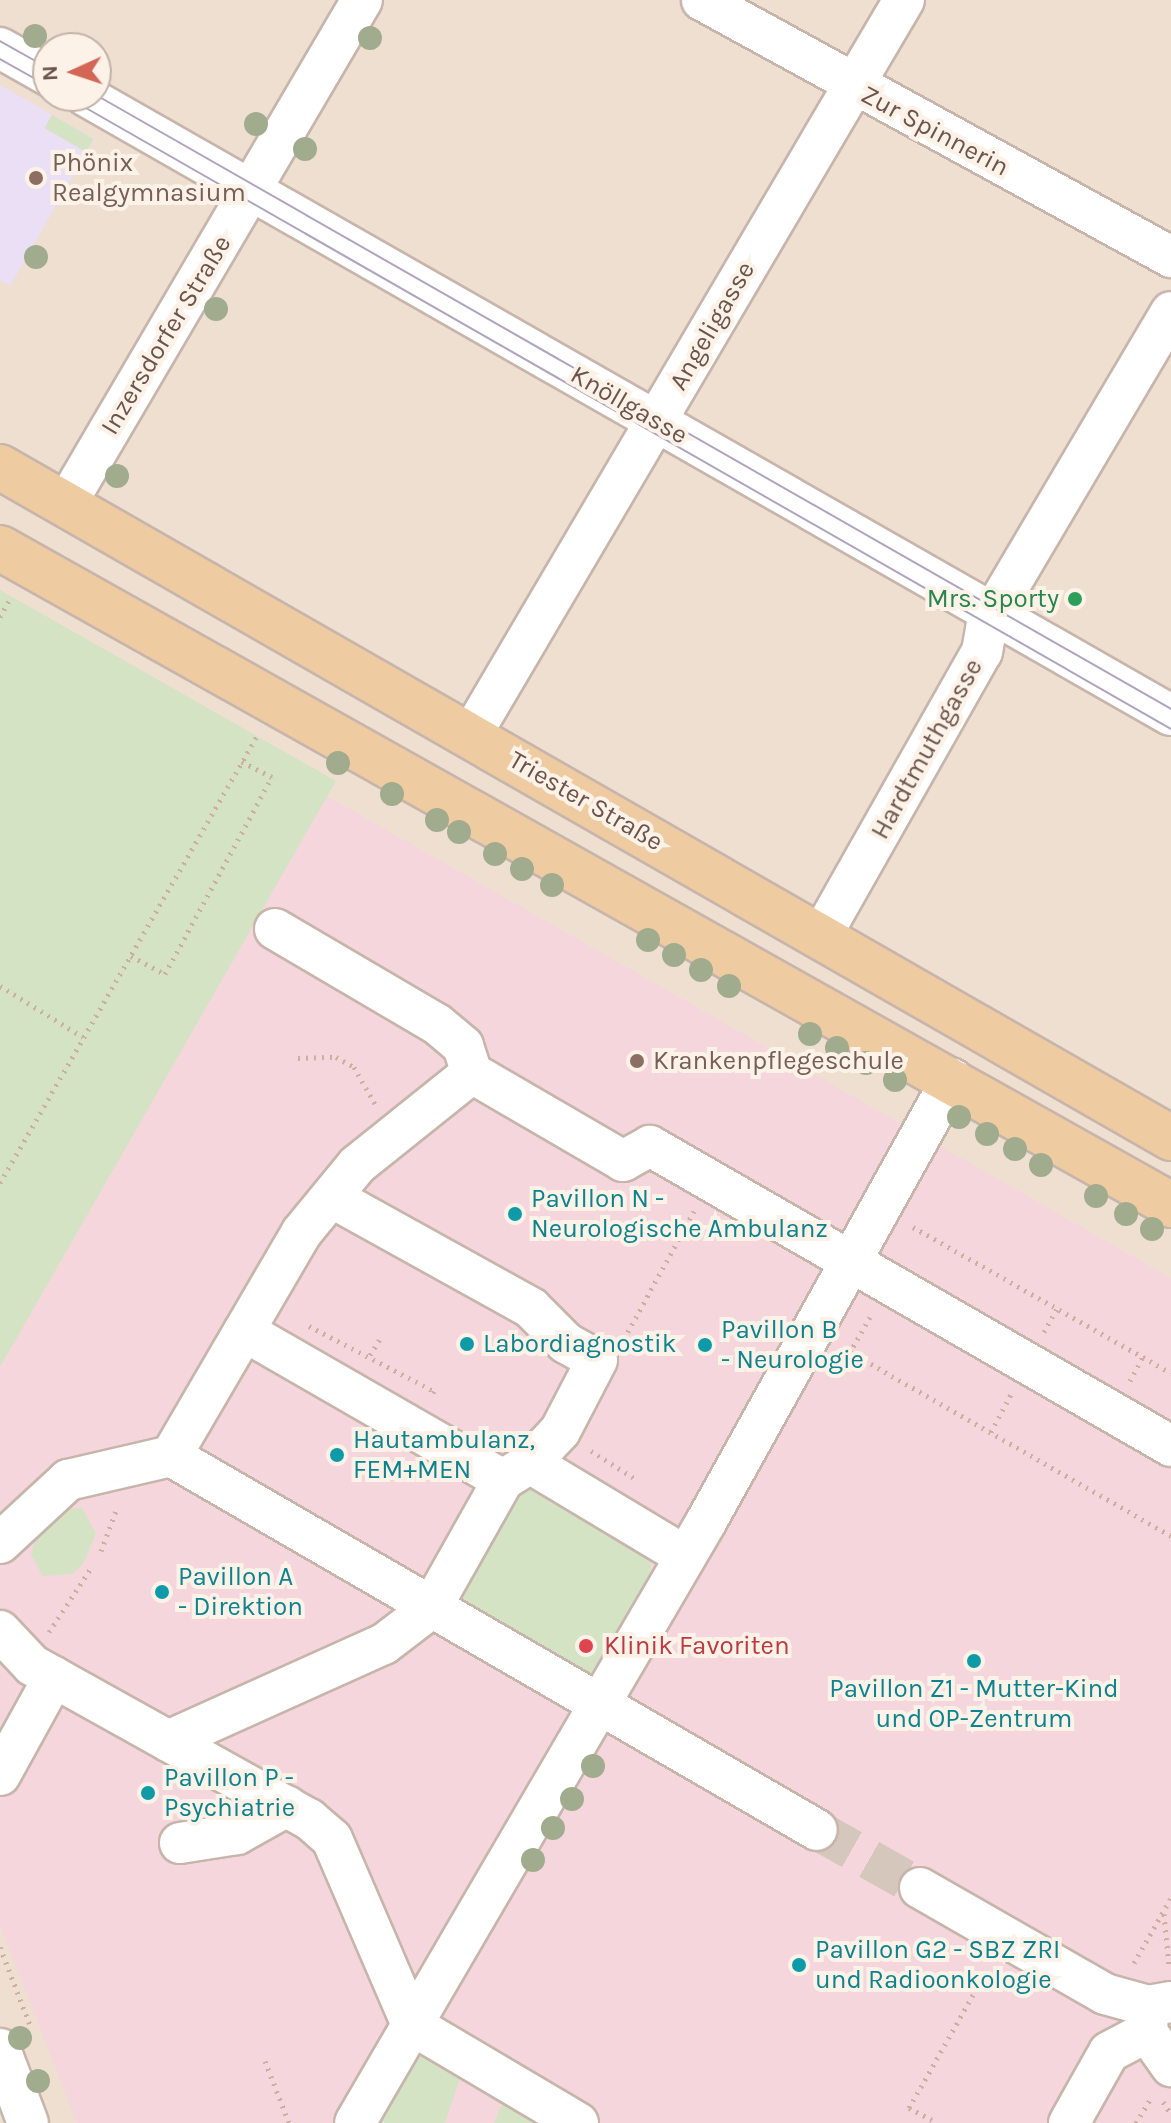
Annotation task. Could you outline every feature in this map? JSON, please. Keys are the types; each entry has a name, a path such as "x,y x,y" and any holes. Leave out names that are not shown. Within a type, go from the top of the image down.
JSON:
{"main road":[{"name":"Triester Straße","path":"0,467 1171,1138"},
{"path":"0,548 952,1079 1171,1205"}],"street":[{"name":"Inzersdorfer Straße","path":"66,504 362,0"},
{"name":"Zur Spinnerin","path":"702,0 853,87 1171,257"},
{"name":"Angeligasse","path":"471,735 904,0"},
{"path":"0,48 32,66"},
{"name":"Knöllgasse","path":"112,111 1171,715"},
{"name":"Hardtmuthgasse","path":"821,936 982,652 993,613 1171,312"},
{"path":"275,929 437,1024 463,1046 472,1073 623,1161 650,1146 1171,1446"},
{"path":"171,1456 302,1232 392,1133 472,1073"},
{"path":"355,2123 685,1556 952,1079"},
{"path":"168,1741 384,1644 431,1608 516,1471 560,1431 597,1360 566,1343 531,1308 331,1197"},
{"path":"244,1331 685,1556"},
{"path":"0,1543 68,1480 171,1456 817,1830"},
{"path":"0,1631 43,1671 287,1806 332,1839 412,2025 578,2123"},
{"path":"0,1775 43,1671"},
{"path":"180,1843 237,1834 287,1806"},
{"path":"920,1888 1105,1994 1155,2014"},
{"path":"1155,2014 1171,2066"},
{"path":"1069,2123 1109,2052 1155,2014"},
{"path":"0,2049 28,2123"}],"path":[{"path":"0,617 14,592"},
{"path":"0,1183 260,730"},
{"path":"131,956 165,974 272,777 242,762"},
{"path":"0,986 83,1037"},
{"path":"298,1058 336,1057 354,1067 392,1133"},
{"path":"620,1347 711,1180"},
{"path":"908,1224 1171,1373"},
{"path":"889,1283 850,1352 1171,1536"},
{"path":"370,1355 380,1339"},
{"path":"43,1671 71,1589 91,1568"},
{"path":"1155,2014 1126,1977 1171,1898"},
{"path":"1165,1909 1162,1950 1171,1971"},
{"path":"932,2120 909,2108 1005,1937"},
{"path":"265,2061 289,2123"}],"shaded area":[{"path":"0,0 1171,0 1171,2123 0,2123"},
{"name":"Phönix Realgymnasium","path":"0,85 32,103 32,112 47,112 94,139 10,286 0,280"},
{"name":"Klinik Favoriten","path":"327,796 1171,1278 1171,2123 77,2123 0,1925 0,1367"}],"green space":[{"path":"52,115 94,139 86,152 45,128"},
{"path":"0,590 336,781 0,1367"},
{"path":"535,1485 640,1544 651,1563 650,1586 596,1683 467,1617 459,1590 516,1489"},
{"path":"82,1508 96,1533 83,1564 72,1574 43,1576 31,1555 38,1528 58,1509"},
{"path":"432,2050 464,2066 445,2123 376,2123 415,2056"},
{"path":"503,2102 561,2123 494,2123"}],"tunnel":[{"path":"817,1830 920,1888"}],"tram line":[{"path":"0,41 32,59"},
{"path":"0,59 32,77"},
{"path":"112,104 1171,709"},
{"path":"93,112 1171,729"}],"place":[{"name":"Phönix Realgymnasium","path":"36,178"},
{"name":"Mrs. Sporty","path":"1075,599"},
{"name":"Krankenpflegeschule","path":"637,1061"},
{"name":"Pavillon N - Neurologische Ambulanz","path":"515,1214"},
{"name":"Labordiagnostik","path":"467,1344"},
{"name":"Pavillon B - Neurologie","path":"705,1345"},
{"name":"Hautambulanz, FEM+MEN","path":"337,1455"},
{"name":"Pavillon A - Direktion","path":"162,1592"},
{"name":"Klinik Favoriten","path":"586,1646"},
{"name":"Pavillon Z1 - Mutter-Kind und OP-Zentrum","path":"974,1661"},
{"name":"Pavillon P - Psychiatrie","path":"148,1793"},
{"name":"Pavillon G2 - SBZ ZRI und Radioonkologie","path":"799,1965"}]}
